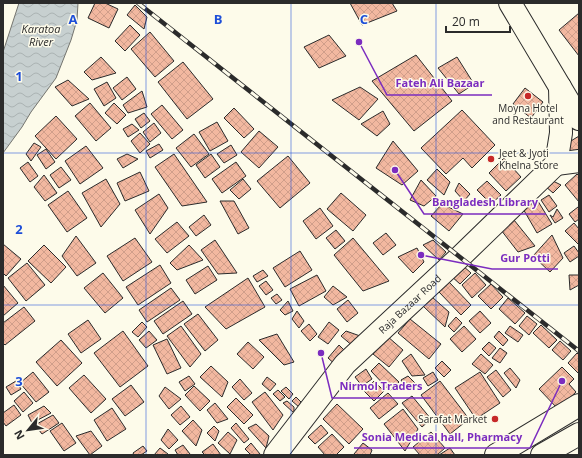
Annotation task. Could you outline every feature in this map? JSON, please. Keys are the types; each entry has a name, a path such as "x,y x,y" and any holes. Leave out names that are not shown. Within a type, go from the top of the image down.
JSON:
{"main road":[{"path":"510,3 579,119"},
{"path":"560,87 561,133 556,164 579,161"},
{"name":"Raja Bazaar Road","path":"275,455 345,364 460,257 556,164"},
{"path":"496,455 579,404"},
{"path":"542,455 579,434"}],"water":[{"name":"Karatoa River","path":"19,3 78,3 77,20 56,78 3,153 3,52"}],"building":[{"path":"95,3 105,3 118,9 109,28 88,18"},
{"path":"350,3 392,3 397,11 362,25"},
{"path":"135,5 147,17 144,29 127,15"},
{"path":"579,13 579,56 559,30"},
{"path":"130,25 140,35 125,51 115,41"},
{"path":"150,32 174,61 155,77 131,49"},
{"path":"329,35 346,56 319,68 304,47"},
{"path":"416,55 452,101 414,131 372,81"},
{"path":"101,57 116,73 92,80 84,72"},
{"path":"457,57 474,84 459,94 438,68"},
{"path":"183,62 213,99 187,119 158,82"},
{"path":"127,77 136,89 122,100 113,88"},
{"path":"68,80 89,99 72,106 55,87"},
{"path":"107,82 116,98 104,106 94,89"},
{"path":"360,87 378,99 359,120 332,100"},
{"path":"525,88 543,102 531,118 513,104"},
{"path":"142,91 147,107 128,113 123,105"},
{"path":"90,103 111,128 96,141 75,116"},
{"path":"114,103 126,115 117,124 105,113"},
{"path":"162,105 183,130 172,139 151,114"},
{"path":"234,108 254,129 244,138 224,118"},
{"path":"462,110 495,145 472,168 463,158 446,174 421,148"},
{"path":"383,111 390,124 377,136 361,124"},
{"path":"144,113 150,121 141,128 135,119"},
{"path":"56,116 77,139 56,159 35,136"},
{"path":"217,122 228,141 210,151 199,132"},
{"path":"154,123 161,133 150,142 143,132"},
{"path":"132,124 139,130 128,137 123,129"},
{"path":"259,131 278,147 259,168 241,152"},
{"path":"140,133 150,144 140,153 131,141"},
{"path":"194,134 209,154 191,167 176,148"},
{"path":"579,136 579,154 573,156 566,144"},
{"path":"393,141 418,171 402,185 376,168"},
{"path":"34,143 41,147 31,161 26,154"},
{"path":"159,144 163,150 150,158 146,151"},
{"path":"231,145 237,155 224,163 217,154"},
{"path":"86,146 103,168 80,184 65,161"},
{"path":"46,149 55,162 46,169 37,155"},
{"path":"127,154 138,159 123,168 117,159"},
{"path":"174,154 207,202 182,206 155,167"},
{"path":"211,154 220,167 205,178 196,165"},
{"path":"288,156 310,183 280,208 257,181"},
{"path":"504,158 521,177 506,191 489,173"},
{"path":"28,162 38,176 30,182 20,168"},
{"path":"236,162 246,176 222,193 212,179"},
{"path":"61,167 71,180 59,188 50,175"},
{"path":"437,169 450,182 444,195 427,180"},
{"path":"140,172 149,191 125,201 117,183"},
{"path":"577,174 579,176 579,202 565,185"},
{"path":"44,175 57,193 45,201 34,187"},
{"path":"106,179 120,204 101,227 82,193"},
{"path":"243,179 251,189 239,199 230,190"},
{"path":"421,180 436,196 424,206 410,200"},
{"path":"551,180 561,185 553,193 545,186"},
{"path":"487,181 501,195 491,204 477,190"},
{"path":"459,183 470,194 464,201 455,191"},
{"path":"68,191 87,218 67,232 48,205"},
{"path":"341,193 366,215 353,231 327,209"},
{"path":"159,194 168,208 150,234 135,210"},
{"path":"549,195 557,206 549,212 541,200"},
{"path":"536,198 552,224 537,233 522,207"},
{"path":"220,201 234,201 249,228 238,234"},
{"path":"442,204 463,214 449,231 431,216"},
{"path":"578,207 579,219 575,222 569,214"},
{"path":"320,208 333,226 316,239 303,221"},
{"path":"557,209 563,218 555,223 550,215 553,217"},
{"path":"204,215 211,225 196,236 189,227"},
{"path":"514,220 535,246 518,252 501,230"},
{"path":"177,222 189,236 167,253 155,239"},
{"path":"574,223 579,229 579,245 565,231"},
{"path":"336,230 345,241 335,249 326,238"},
{"path":"386,233 396,245 383,255 373,243"},
{"path":"552,235 563,258 550,272 533,256"},
{"path":"76,236 96,263 77,276 62,256"},
{"path":"135,238 152,262 123,281 107,256"},
{"path":"353,238 389,281 363,291 334,255"},
{"path":"215,240 237,273 218,274 201,250"},
{"path":"433,240 446,252 439,260 423,245"},
{"path":"3,244 21,259 6,276 3,273"},
{"path":"44,245 66,267 51,283 28,261"},
{"path":"189,245 203,260 177,270 170,263"},
{"path":"574,246 579,253 579,256 570,262 564,253"},
{"path":"417,248 424,262 413,273 398,257"},
{"path":"300,251 312,270 285,287 273,268"},
{"path":"27,263 45,285 26,301 8,278"},
{"path":"160,265 171,283 138,305 126,287"},
{"path":"462,265 471,273 460,284 451,276"},
{"path":"208,266 217,280 195,294 186,280"},
{"path":"263,270 268,276 257,282 253,276"},
{"path":"103,273 123,298 105,313 84,288"},
{"path":"475,273 486,285 472,298 462,285"},
{"path":"317,275 326,291 299,306 290,289"},
{"path":"569,275 579,275 579,285 570,290"},
{"path":"248,278 265,307 226,329 205,307"},
{"path":"266,281 273,290 266,295 259,286"},
{"path":"449,282 471,305 461,315 439,292"},
{"path":"491,284 503,297 491,309 478,296"},
{"path":"3,285 18,303 3,316"},
{"path":"333,286 347,297 333,305 324,297"},
{"path":"171,288 180,300 147,322 139,310"},
{"path":"277,294 282,300 276,304 271,298"},
{"path":"432,297 449,312 445,327 423,306"},
{"path":"508,298 525,313 515,324 499,309"},
{"path":"348,300 358,313 347,322 337,309"},
{"path":"183,301 192,314 163,334 154,321"},
{"path":"288,301 293,311 285,315 280,310"},
{"path":"24,307 35,321 5,345 3,343 3,323"},
{"path":"297,311 304,321 299,328 292,319"},
{"path":"480,311 491,323 480,333 469,321"},
{"path":"198,314 218,340 205,351 184,324"},
{"path":"527,316 537,324 529,335 519,326"},
{"path":"456,317 462,323 454,332 448,326"},
{"path":"410,319 441,344 429,359 398,333"},
{"path":"88,320 101,339 81,353 68,334"},
{"path":"142,322 147,327 138,337 132,332"},
{"path":"329,322 339,330 328,344 318,337"},
{"path":"309,324 317,334 310,341 301,331"},
{"path":"541,325 557,340 549,348 533,333"},
{"path":"181,326 201,354 190,367 167,336"},
{"path":"464,326 476,339 462,352 450,339"},
{"path":"510,326 523,335 518,342 505,333"},
{"path":"123,331 148,366 120,387 94,353"},
{"path":"149,331 157,340 146,348 139,340"},
{"path":"346,331 363,337 354,347 341,336"},
{"path":"499,331 508,340 503,346 494,337"},
{"path":"277,334 294,362 284,365 259,340"},
{"path":"387,336 403,350 389,367 373,354"},
{"path":"167,339 181,368 167,374 153,345"},
{"path":"61,340 82,363 57,386 36,362"},
{"path":"560,341 571,351 563,360 552,350"},
{"path":"248,342 264,357 253,369 237,354"},
{"path":"489,342 496,348 489,356 482,349"},
{"path":"339,345 348,354 337,366 328,358"},
{"path":"500,348 507,353 500,363 492,358"},
{"path":"577,353 579,355 579,374 568,363"},
{"path":"411,354 425,375 412,376 402,361"},
{"path":"481,354 493,365 485,374 472,364"},
{"path":"442,361 451,370 444,377 435,368"},
{"path":"379,363 399,382 390,391 371,371"},
{"path":"211,366 228,382 222,397 200,377"},
{"path":"562,367 574,379 569,384 576,392 558,409 539,389"},
{"path":"510,368 520,380 516,388 504,373"},
{"path":"366,369 372,379 362,386 355,377"},
{"path":"496,370 511,390 503,397 487,377"},
{"path":"33,372 49,392 36,402 20,383"},
{"path":"433,372 438,380 428,386 423,378"},
{"path":"480,372 500,403 476,419 455,388"},
{"path":"84,375 106,399 91,413 69,388"},
{"path":"189,376 195,384 185,391 179,382"},
{"path":"408,376 415,383 408,391 401,380"},
{"path":"267,377 276,384 270,391 262,384"},
{"path":"240,379 252,393 244,400 232,387"},
{"path":"16,381 21,389 11,395 6,387"},
{"path":"374,381 384,391 374,401 364,391"},
{"path":"440,381 469,419 450,434 421,395"},
{"path":"131,385 144,402 125,416 112,399"},
{"path":"194,386 210,401 200,411 185,395"},
{"path":"165,387 181,399 169,409 159,396"},
{"path":"286,387 293,394 289,399 281,391"},
{"path":"278,390 285,397 280,401 273,394"},
{"path":"24,392 33,403 23,412 14,401"},
{"path":"265,392 283,415 273,430 252,402"},
{"path":"388,393 398,404 379,419 370,408"},
{"path":"412,396 431,419 422,427 402,403"},
{"path":"296,397 301,402 299,407 292,401"},
{"path":"236,398 253,415 244,424 227,407"},
{"path":"287,401 294,407 294,413 283,403"},
{"path":"215,403 228,419 217,423 207,410"},
{"path":"337,404 363,429 349,444 323,419"},
{"path":"14,405 21,415 6,426 3,422 3,413"},
{"path":"44,406 51,413 32,423 28,415"},
{"path":"181,406 190,417 180,425 171,415"},
{"path":"112,408 126,429 107,441 94,420"},
{"path":"403,409 418,429 405,451 384,424"},
{"path":"53,415 59,423 42,434 35,425"},
{"path":"193,420 202,430 196,446 182,431"},
{"path":"62,423 76,443 64,451 50,431"},
{"path":"236,423 249,439 244,443 231,428"},
{"path":"256,424 269,436 266,448 248,428"},
{"path":"321,425 328,433 315,444 308,437"},
{"path":"214,426 219,431 215,441 207,433"},
{"path":"168,429 178,440 169,449 161,440"},
{"path":"91,431 102,446 90,455 76,436"},
{"path":"228,432 237,440 230,454 218,443"},
{"path":"431,432 445,448 437,455 420,455 413,447"},
{"path":"332,434 344,447 336,455 325,455 318,447"},
{"path":"251,443 260,454 259,455 251,455 245,449"},
{"path":"363,443 372,450 370,455 355,455 354,454"},
{"path":"213,444 221,455 205,455 202,452"},
{"path":"183,445 190,454 178,455 175,450"},
{"path":"143,446 147,451 141,455 134,455 133,453"},
{"path":"160,448 168,454 154,455"},
{"path":"450,448 455,455 439,455"}],"railway":[{"path":"138,3 579,351"}],"place":[{"name":"Fateh Ali Bazaar","path":"359,42"},
{"name":"Moyna Hotel and Restaurant","path":"528,96"},
{"name":"Jeet & Jyoti Khelna Store","path":"491,159"},
{"name":"Bangladesh Library","path":"395,170"},
{"name":"Gur Potti","path":"421,255"},
{"name":"Nirmol Traders","path":"321,353"},
{"name":"Sonia Medical hall, Pharmacy","path":"562,381"},
{"name":"Sarafat Market","path":"495,419"}]}
